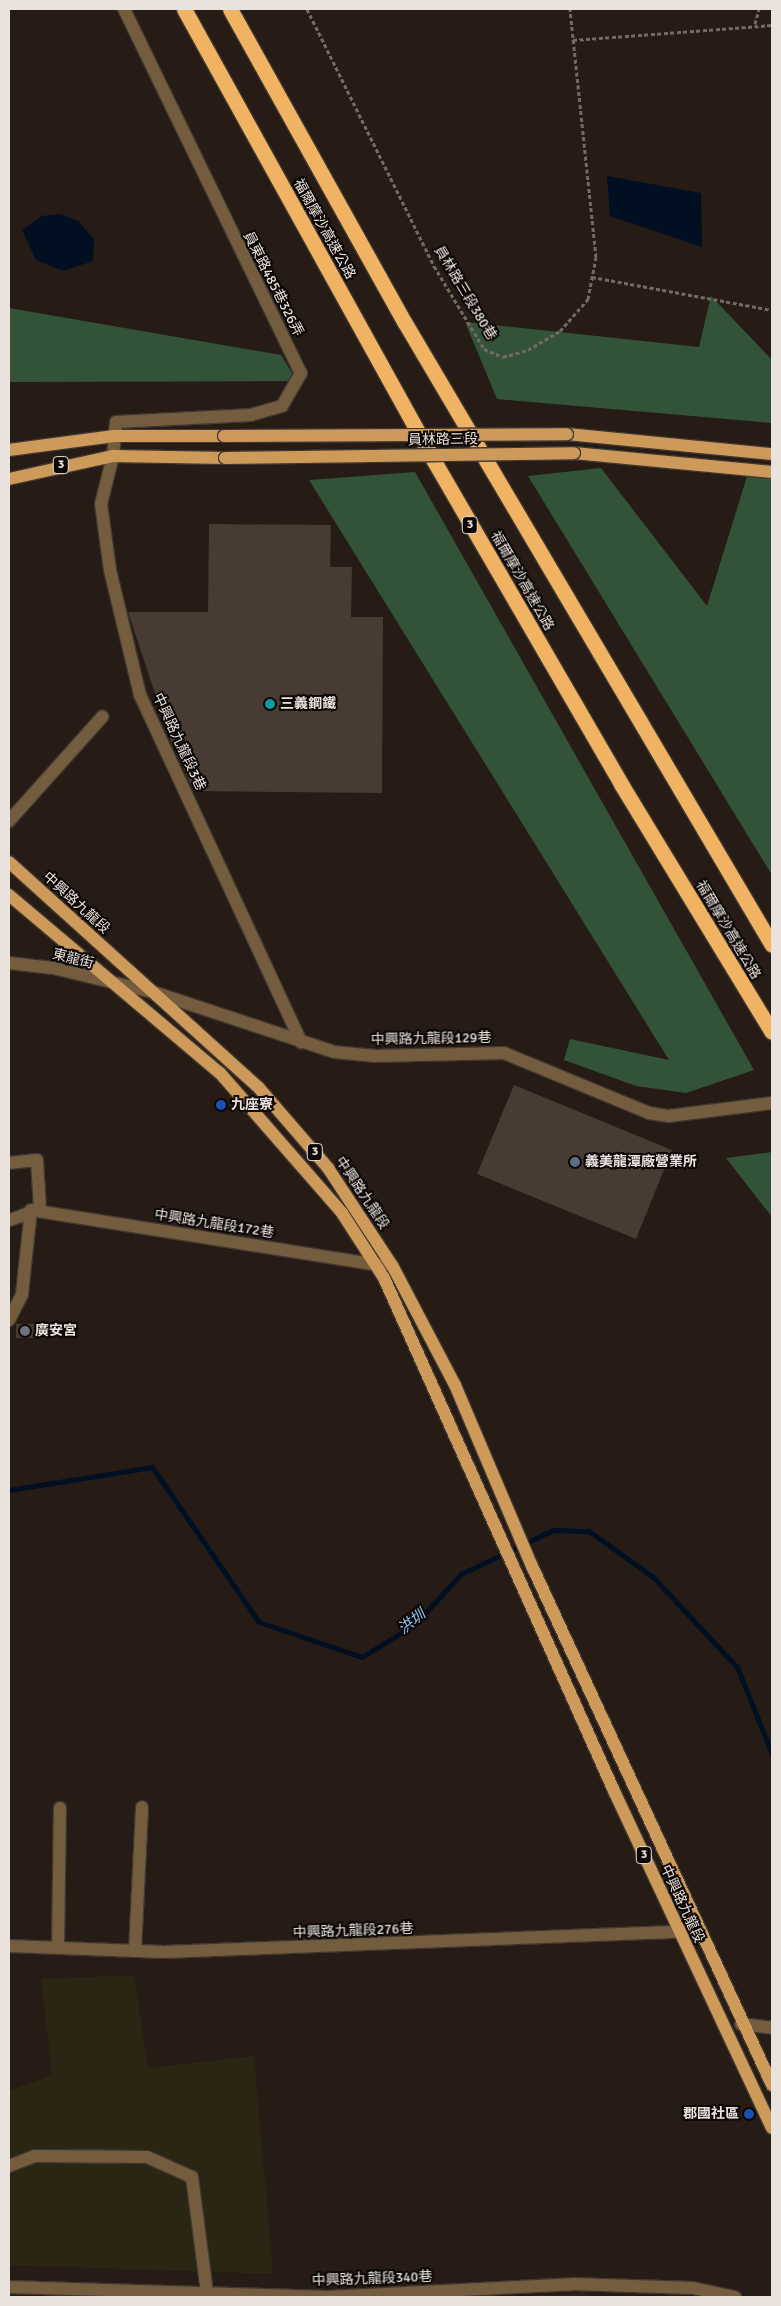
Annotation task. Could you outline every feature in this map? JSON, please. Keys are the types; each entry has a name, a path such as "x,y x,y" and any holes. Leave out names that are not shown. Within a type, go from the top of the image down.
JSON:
{"highway":[{"name":"福爾摩沙高速公路","path":"184,9 434,461 630,800 772,1032"},
{"name":"福爾摩沙高速公路","path":"230,9 405,323 772,945"}],"main road":[{"name":"員林路三段","path":"114,436 566,434 772,454"},
{"name":"3","path":"9,450 114,436"},
{"name":"員林路三段","path":"113,456 225,458 574,453 772,472"},
{"name":"3","path":"9,479 113,456"},
{"name":"中興路九龍段","path":"9,862 259,1088 328,1168 392,1266 455,1385 532,1566 741,2024 772,2085"},
{"name":"中興路九龍段","path":"9,895 109,983 220,1073 342,1213 376,1265 678,1932 772,2128"}],"street":[{"name":"員東路485巷326弄","path":"114,436 116,422 252,415 282,406 302,373 124,9"},
{"name":"中興路九龍段3巷","path":"114,436 113,456 101,504 110,570 140,695 301,1042"},
{"path":"9,821 102,717"},
{"name":"東龍街","path":"9,963 54,968 130,988"},
{"name":"中興路九龍段129巷","path":"130,988 152,992 301,1042 376,1056 504,1053 649,1113 669,1116 766,1103"},
{"path":"9,1163 37,1160 40,1209 31,1210 9,1220"},
{"path":"9,1320 22,1294 31,1210"},
{"name":"中興路九龍段172巷","path":"31,1210 392,1266"},
{"path":"135,1951 142,1807"},
{"path":"58,1948 60,1808"},
{"name":"中興路九龍段276巷","path":"9,1946 135,1951 698,1931"},
{"path":"741,2024 772,2028"},
{"path":"9,2166 35,2156 147,2157 192,2177 207,2293"},
{"name":"中興路九龍段340巷","path":"9,2287 328,2297 573,2284 694,2288 735,2297"}],"path":[{"name":"員林路三段380巷","path":"307,9 434,266 484,349 503,357 528,350 560,331 588,299 596,257 570,9"},
{"path":"755,24 759,9"},
{"path":"573,40 755,24 772,25"},
{"path":"592,277 772,310"}],"shaded area":[{"path":"134,1975 148,2068 254,2056 273,2274 9,2265 9,2091 52,2075 41,1979"},
{"path":"585,2293 585,2297 500,2297"}],"green space":[{"path":"711,296 772,360 772,423 497,399 465,322 699,347"},
{"path":"9,308 281,355 297,381 9,382"},
{"path":"601,468 707,606 748,473 772,475 772,875 528,476"},
{"path":"415,472 754,1070 686,1093 636,1086 564,1060 570,1039 669,1060 309,480"},
{"path":"772,1152 772,1217 726,1158"}],"water":[{"path":"607,176 701,193 702,247 610,216"},
{"path":"60,214 78,221 94,239 93,261 63,271 36,260 22,230 42,216"}],"building":[{"name":"三義鋼鐵","path":"209,524 331,525 330,567 352,567 351,617 383,617 382,793 194,791 170,739 128,612 208,612"},
{"name":"義美龍潭廠營業所","path":"514,1085 672,1150 636,1239 477,1174"},
{"name":"廣安宮","path":"16,1324 34,1324 33,1338 16,1338"}],"waterway":[{"name":"洪圳","path":"9,1490 152,1467 259,1622 362,1657 415,1624 461,1574 553,1530 589,1531 653,1577 737,1667 772,1754"}],"place":[{"name":"三義鋼鐵","path":"270,704"},
{"name":"九座寮","path":"221,1105"},
{"name":"義美龍潭廠營業所","path":"575,1162"},
{"name":"廣安宮","path":"25,1331"},
{"name":"郡國社區","path":"749,2114"}]}
